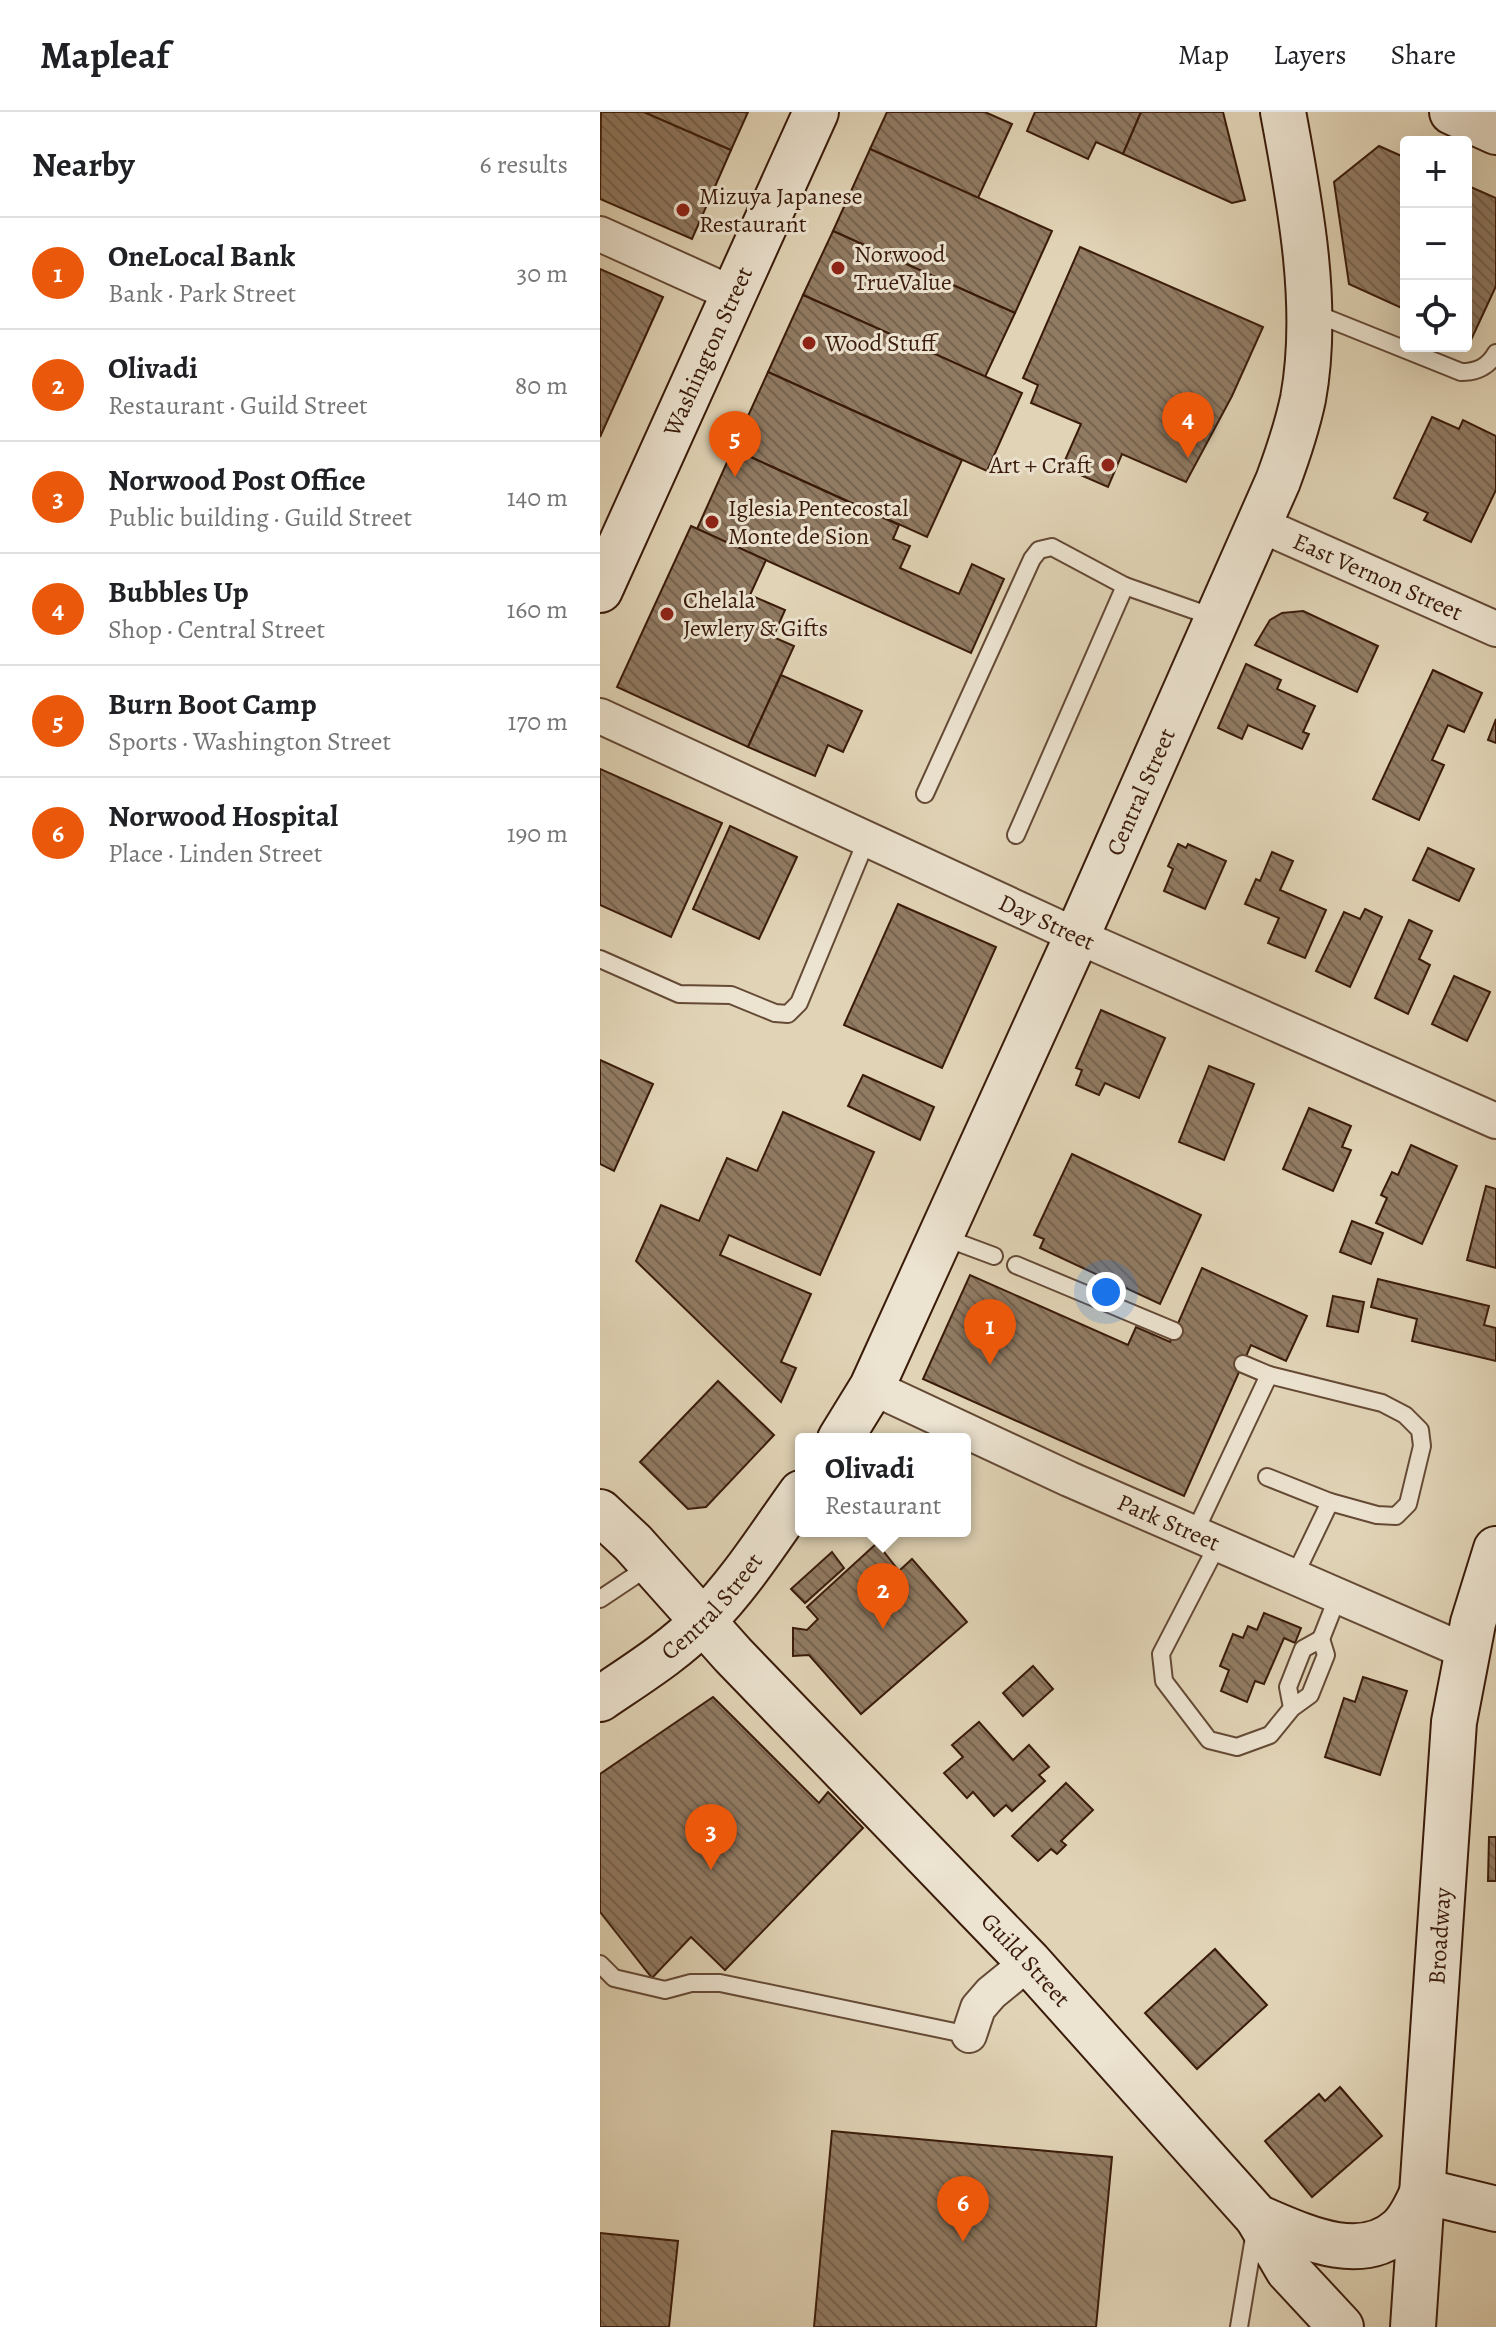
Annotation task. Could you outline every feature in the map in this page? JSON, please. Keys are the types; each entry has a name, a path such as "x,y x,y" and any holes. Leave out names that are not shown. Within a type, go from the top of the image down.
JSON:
{"street":[{"name":"Washington Street","path":"600,590 816,112"},
{"name":"Central Street","path":"844,1433 872,1387 1077,936 1293,441 1303,396 1309,285 1283,112"},
{"path":"1452,112 1496,132"},
{"path":"600,234 735,295"},
{"name":"East Vernon Street","path":"1259,524 1496,629"},
{"name":"Day Street","path":"600,716 1077,936 1496,1121"},
{"name":"Park Street","path":"872,1387 970,1433"},
{"name":"Park Street","path":"971,1433 1467,1652"},
{"name":"Central Street","path":"600,1699 672,1649 703,1621 732,1588 795,1501"},
{"name":"Guild Street","path":"600,1512 1029,1962 1257,2217 1338,2245 1380,2243 1401,2228 1423,2191"},
{"name":"Broadway","path":"1413,2327 1454,1722 1467,1652 1492,1578"},
{"path":"969,2035 978,2008 991,1993 1029,1962"},
{"path":"1423,2191 1496,2209"},
{"path":"1257,2217 1288,2270 1341,2327"}],"lane":[{"path":"1309,311 1461,372 1483,368 1496,353"},
{"path":"925,794 1032,559 1039,550 1052,547 1125,586 1217,619"},
{"path":"1016,835 1125,586"},
{"path":"600,959 679,994 731,995 775,1013 788,1014 799,1003 867,839"},
{"path":"941,1236 994,1256"},
{"path":"1016,1265 1174,1331"},
{"path":"1243,1364 1269,1375 1382,1403 1405,1415 1420,1430 1422,1446 1408,1504 1396,1516 1377,1515 1330,1502 1267,1477"},
{"path":"1269,1375 1161,1654 1164,1681 1209,1740 1237,1747 1270,1735 1292,1708 1310,1695 1326,1655 1321,1639 1338,1596"},
{"path":"1294,1577 1330,1502"},
{"path":"600,1599 652,1564"},
{"path":"1292,1708 1288,1687 1303,1649 1321,1639"},
{"path":"600,1964 614,1978 665,1990 691,1983 720,1983 969,2035"},
{"path":"1239,2327 1257,2217"}],"building":[{"path":"601,112 644,112 731,150 692,239 600,199"},
{"path":"644,112 748,112 731,150"},
{"path":"887,112 985,112 1012,124 978,198 870,149"},
{"path":"1035,112 1141,112 1123,154 1096,142 1088,159 1027,131"},
{"path":"1141,112 1223,112 1245,200 1232,203 1123,154"},
{"path":"1379,146 1400,155 1400,307 1349,284 1334,182"},
{"path":"870,149 1052,231 1015,313 833,231"},
{"path":"1472,188 1496,198 1496,286 1472,338"},
{"path":"833,231 1015,313 985,377 803,295"},
{"path":"1080,247 1263,327 1232,396 1186,482 1122,454 1108,487 1062,467 1081,424 1031,403 1038,385 1023,378"},
{"path":"600,269 663,297 600,437"},
{"path":"803,295 1022,393 987,471 768,372"},
{"path":"768,372 962,460 927,537 733,449"},
{"path":"1432,417 1459,429 1463,420 1496,436 1496,490 1471,542 1424,520 1428,513 1394,498"},
{"path":"733,449 899,525 893,539 910,546 900,568 959,594 972,564 1004,579 971,653 697,529"},
{"path":"691,526 766,560 750,595 785,610 773,637 794,646 748,747 617,687"},
{"path":"1303,611 1378,646 1357,692 1255,645 1270,620 1282,613"},
{"path":"1246,664 1281,680 1277,689 1315,706 1303,732 1309,734 1302,749 1248,725 1242,739 1218,728"},
{"path":"1433,670 1482,693 1464,732 1448,725 1432,760 1444,765 1419,820 1373,799"},
{"path":"781,675 862,711 843,752 828,745 815,776 748,747"},
{"path":"1496,719 1496,743 1488,740"},
{"path":"600,769 722,823 671,937 600,905"},
{"path":"730,826 797,857 759,939 693,909"},
{"path":"1178,844 1186,848 1188,844 1226,861 1205,909 1164,891 1173,869 1168,866"},
{"path":"1428,848 1474,869 1459,901 1413,880"},
{"path":"1272,852 1293,861 1280,890 1326,910 1305,958 1268,943 1279,918 1245,904 1256,879 1260,881"},
{"path":"898,904 996,947 942,1068 844,1025"},
{"path":"1365,909 1382,917 1350,987 1316,971 1344,912 1360,919"},
{"path":"1409,920 1432,931 1419,959 1430,965 1408,1014 1375,998"},
{"path":"1454,976 1490,992 1467,1041 1432,1024"},
{"path":"1101,1010 1165,1038 1139,1098 1105,1083 1099,1095 1076,1085 1082,1070 1076,1068"},
{"path":"600,1060 653,1084 614,1171 600,1164"},
{"path":"1209,1066 1254,1084 1224,1160 1179,1142"},
{"path":"863,1075 934,1107 920,1140 848,1106"},
{"path":"1309,1108 1351,1126 1342,1147 1351,1150 1333,1191 1283,1169"},
{"path":"783,1112 874,1152 820,1275 729,1235 720,1255 811,1294 781,1362 796,1368 781,1402 636,1261 661,1205 699,1221 727,1158 757,1171"},
{"path":"1411,1145 1457,1166 1422,1244 1376,1223 1387,1198 1381,1195 1392,1172 1398,1175"},
{"path":"1072,1154 1201,1215 1160,1304 1040,1248 1044,1239 1034,1235"},
{"path":"1486,1186 1496,1189 1496,1268 1467,1260"},
{"path":"1352,1221 1383,1233 1371,1264 1340,1252"},
{"path":"1202,1268 1307,1316 1286,1361 1251,1345 1184,1496 923,1379 970,1275 1128,1345 1136,1327 1170,1342"},
{"path":"1378,1279 1489,1306 1484,1325 1496,1328 1496,1361 1412,1341 1417,1319 1371,1307"},
{"path":"1333,1296 1364,1302 1358,1332 1327,1326"},
{"path":"718,1381 774,1435 706,1507 688,1509 640,1462"},
{"path":"877,1543 899,1571 912,1559 967,1622 861,1714 809,1655 793,1656 793,1628 807,1630 818,1619 807,1607"},
{"path":"832,1552 844,1568 805,1603 791,1589"},
{"path":"1264,1613 1301,1628 1295,1643 1284,1638 1264,1684 1255,1681 1247,1702 1221,1691 1229,1670 1220,1666 1233,1634 1243,1638 1248,1626 1257,1630"},
{"path":"1033,1666 1053,1689 1023,1716 1003,1693"},
{"path":"1363,1677 1407,1691 1380,1775 1325,1757 1344,1698 1355,1702"},
{"path":"713,1697 819,1803 828,1792 863,1828 725,1970 691,1937 652,1978 600,1912 600,1774"},
{"path":"979,1722 1013,1760 1029,1745 1049,1767 1039,1775 1045,1781 1012,1811 1006,1805 994,1816 973,1792 967,1798 944,1773 963,1757 952,1745"},
{"path":"1066,1783 1093,1810 1061,1841 1066,1845 1057,1854 1051,1849 1038,1861 1012,1836"},
{"path":"1489,1837 1496,1837 1496,1881 1488,1881"},
{"path":"1215,1949 1267,2005 1197,2069 1145,2013"},
{"path":"1340,2087 1382,2136 1312,2197 1265,2141 1319,2094 1325,2101"},
{"path":"832,2131 1112,2157 1096,2327 814,2327"},
{"path":"600,2233 678,2241 669,2327 600,2327"}],"place":[{"name":"Mizuya Japanese Restaurant","path":"683,210"},
{"name":"Norwood TrueValue","path":"838,268"},
{"name":"Wood Stuff","path":"809,343"},
{"name":"Bubbles Up","path":"1188,458"},
{"name":"Art + Craft","path":"1108,465"},
{"name":"Burn Boot Camp","path":"735,477"},
{"name":"Iglesia Pentecostal Monte de Sion","path":"712,522"},
{"name":"Chelala Jewlery & Gifts","path":"667,614"},
{"name":"OneLocal Bank","path":"990,1365"},
{"name":"Olivadi","path":"883,1629"},
{"name":"Norwood Post Office","path":"711,1870"},
{"name":"Norwood Hospital","path":"963,2242"}]}
